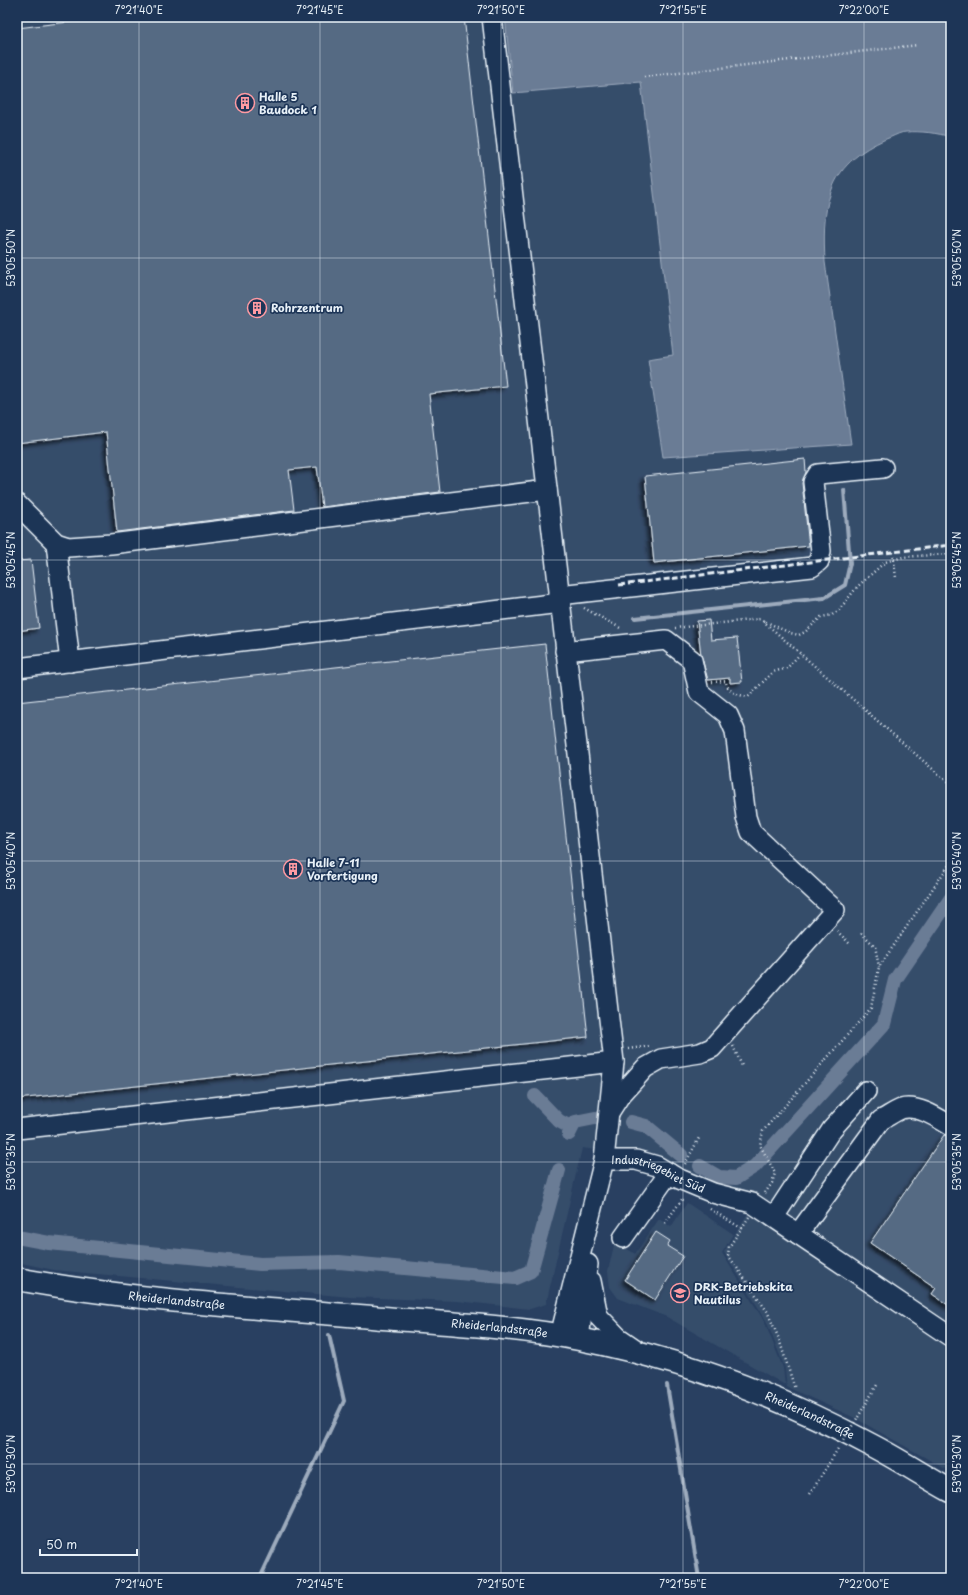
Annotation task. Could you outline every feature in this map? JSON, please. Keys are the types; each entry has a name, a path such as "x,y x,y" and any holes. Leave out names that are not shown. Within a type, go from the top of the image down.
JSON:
{"main road":[{"name":"Rheiderlandstraße","path":"17,1279 130,1296 295,1311 506,1327 569,1338 643,1354 736,1383 797,1410 870,1444 951,1491"}],"lane":[{"path":"492,17 614,1062 604,1160"},
{"path":"17,668 812,567 819,561 821,551 813,482 818,474 883,468"},
{"path":"17,504 56,543 68,548 547,490"},
{"path":"56,543 70,662"},
{"path":"565,651 666,640 692,660 699,692 728,715 735,731 746,817 751,832 836,910 712,1048 700,1053 661,1059 645,1068 618,1097 609,1112"},
{"path":"17,1129 614,1062"},
{"path":"774,1217 832,1129 866,1091"},
{"path":"798,1234 881,1120 902,1109 913,1109 937,1117 951,1126"},
{"name":"Industriegebiet Süd","path":"569,1338 593,1205 604,1160 636,1160 676,1170 714,1193 756,1206 951,1337"},
{"path":"623,1238 676,1170"},
{"name":"Industriegebiet Süd","path":"569,1338 588,1263 593,1205"},
{"name":"Industriegebiet Süd","path":"588,1263 598,1316 618,1337 643,1354"}],"path":[{"path":"644,77 918,45"},
{"path":"893,552 896,578"},
{"path":"674,628 760,619 790,633 798,635 805,632 821,617 832,615 839,610 873,572 885,562 903,557 951,554"},
{"path":"559,599 624,630"},
{"path":"760,619 951,785"},
{"path":"697,684 726,681 726,686 736,695 748,697 773,672 787,668 800,654"},
{"path":"879,967 951,862"},
{"path":"795,1392 778,1339 766,1311 728,1255 729,1247 774,1178 775,1173 760,1145 760,1137 768,1124 871,1008 879,967 878,956 875,946 862,933"},
{"path":"614,1062 628,1056 628,1049 657,1046"},
{"path":"676,1170 699,1138"},
{"path":"665,1222 685,1194"},
{"path":"810,1494 877,1386"}],"shaded area":[{"path":"17,17 509,17 505,18 513,93 641,82 673,356 648,360 663,457 851,444 825,262 824,238 830,194 836,179 853,158 875,143 904,132 951,137 951,1472 853,1417 787,1387 785,1368 766,1320 724,1252 758,1197 714,1188 660,1159 582,1148 546,1304 530,1309 457,1301 350,1297 54,1270 17,1262"},
{"path":"505,17 951,17 951,137 940,134 904,132 881,141 863,151 847,165 835,182 828,200 824,244 825,262 851,444 663,457 648,359 673,355 641,82 513,93"},
{"name":"DRK-Betriebskita Nautilus","path":"687,1203 733,1234 722,1253 764,1321 783,1368 785,1385 667,1317 618,1298 610,1287 608,1271 615,1241 635,1254 659,1219 671,1227"}],"building":[{"name":"Rohrzentrum","path":"112,17 464,17 506,386 429,394 440,492 322,507 317,467 289,470 294,510 117,532 106,432 17,443 17,28"},
{"path":"805,459 806,472 802,483 809,546 654,563 645,476"},
{"path":"31,560 39,628 17,631 17,561"},
{"path":"709,620 711,640 737,638 742,682 730,683 730,678 708,680 701,655 697,621"},
{"name":"Halle 7-11 Vorfertigung","path":"545,644 588,1037 17,1099 17,702"},
{"path":"944,1135 951,1137 951,1307 932,1294 936,1288 870,1243"},
{"path":"656,1232 670,1241 667,1246 683,1256 655,1300 625,1280"}],"waterway":[{"path":"635,618 824,598 845,585 850,563 844,490"},
{"path":"700,1166 719,1177 736,1178 755,1166 884,1024 895,980 951,898"},
{"path":"535,1096 559,1121 572,1128"},
{"path":"569,1134 575,1122 595,1118"},
{"path":"631,1122 646,1126 681,1155"},
{"path":"17,1237 49,1243 260,1264 339,1262 515,1278 531,1271 559,1170"},
{"path":"260,1578 344,1401 329,1335"},
{"path":"667,1385 699,1578"}],"railway":[{"path":"619,585 951,545"}],"place":[{"name":"Halle 5 Baudock 1","path":"245,103"},
{"name":"Rohrzentrum","path":"257,308"},
{"name":"Halle 7-11 Vorfertigung","path":"293,869"},
{"name":"DRK-Betriebskita Nautilus","path":"680,1293"}]}
